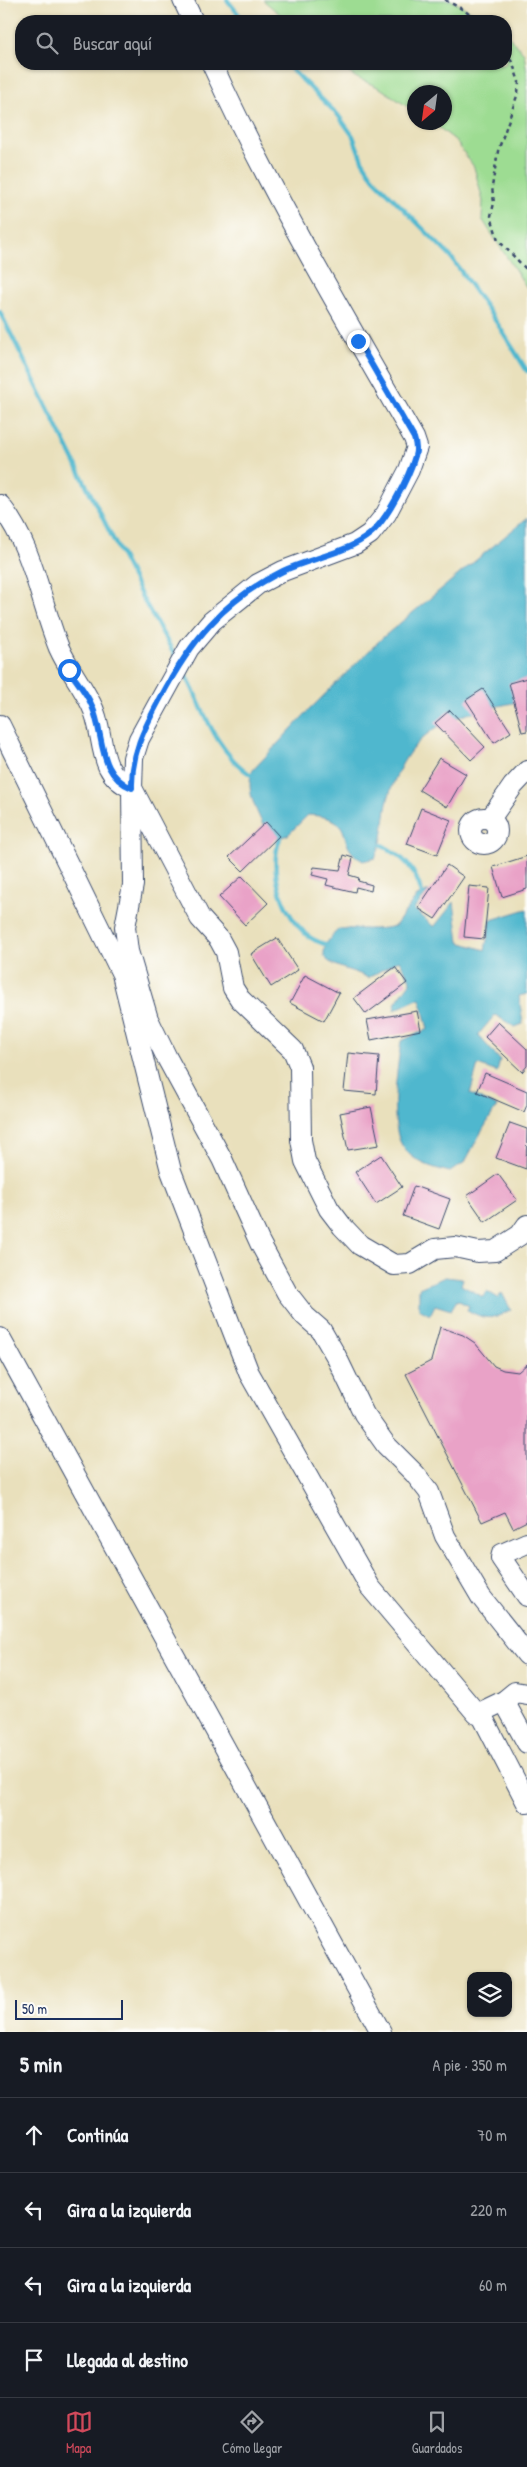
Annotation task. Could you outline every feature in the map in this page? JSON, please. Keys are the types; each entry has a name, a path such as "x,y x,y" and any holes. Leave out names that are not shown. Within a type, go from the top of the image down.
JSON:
{"lane":[{"path":"183,0 190,15"},
{"path":"215,70 236,116 312,262 414,438 417,447 415,456 386,514 370,534 355,544 290,568 258,584 212,621 179,664 139,739 133,758 133,885 126,927 128,951 148,1019 166,1058 222,1159 260,1243 287,1293 305,1316 321,1330 336,1356 364,1414 386,1445 415,1474 429,1492 446,1536 461,1564 481,1597 527,1655"},
{"path":"0,505 15,524 27,549 58,646 69,670 92,704 110,771 120,783 132,788 200,918 219,939 226,952 233,988 240,999 293,1050 300,1067 300,1140 305,1161 329,1209 360,1245 394,1264 410,1264 435,1249 455,1247 478,1252 494,1251 520,1235 527,1225"},
{"path":"0,725 122,974 171,1171 249,1374 370,1587 477,1714 481,1714 527,1803"},
{"path":"490,819 513,786 527,772"},
{"path":"0,1338 381,2032"},
{"path":"525,1589 501,1558 502,1554 527,1543"},
{"path":"481,1714 518,1691 527,1743"}],"path":[{"path":"445,0 470,15"},
{"path":"512,62 518,82 518,93 498,151 492,187 494,203 492,216 498,240 527,270"}],"green space":[{"path":"263,0 451,0 477,15 281,15"},
{"path":"512,40 524,53 527,72 527,288 482,219 483,201 474,167 455,140 442,130 452,130 452,85 407,85 407,106 380,88 355,77 346,70 512,70"}],"water":[{"path":"527,518 527,700 458,717 423,737 409,753 398,773 388,799 382,837 375,858 363,861 354,854 348,847 341,826 325,817 308,815 288,835 280,838 267,834 251,795 250,779 252,771 309,710 382,638"},
{"path":"429,891 414,909 434,927 454,902 459,942 485,950 491,920 527,909 527,994 519,996 523,1024 515,1027 495,1015 478,1035 500,1060 497,1072 478,1065 470,1094 497,1106 465,1162 450,1172 426,1165 406,1151 400,1141 396,1128 395,1098 401,1041 428,1029 420,998 394,1010 396,1002 411,981 399,960 368,978 339,967 324,957 328,941 339,929 374,929 395,926 417,896"},
{"path":"445,1277 463,1279 461,1285 483,1297 487,1291 498,1298 502,1293 511,1310 499,1316 489,1318 479,1316 467,1310 469,1306 457,1300 451,1310 435,1305 430,1315 419,1309 419,1288"}],"building":[{"path":"527,678 527,731 522,732 509,683"},
{"path":"483,689 511,732 494,743 466,700"},
{"path":"450,710 485,747 471,760 435,723"},
{"path":"439,758 466,774 447,807 419,790"},
{"path":"421,808 451,820 437,855 407,844"},
{"path":"266,822 279,836 243,871 229,857"},
{"path":"344,855 353,858 349,875 359,878 358,881 372,885 371,891 356,887 355,892 326,885 328,879 312,875 314,867 340,870"},
{"path":"527,856 527,889 502,897 493,867"},
{"path":"447,865 464,877 435,919 418,908"},
{"path":"242,876 268,903 245,925 219,897"},
{"path":"469,886 489,888 484,939 464,937"},
{"path":"277,938 298,970 271,987 251,954"},
{"path":"395,967 407,983 366,1014 354,998"},
{"path":"305,975 339,993 324,1021 290,1003"},
{"path":"417,1011 421,1030 371,1040 367,1020"},
{"path":"498,1022 527,1049 527,1066 522,1072 485,1037"},
{"path":"348,1053 379,1056 376,1094 344,1091"},
{"path":"485,1073 527,1091 527,1105 524,1112 477,1092"},
{"path":"371,1107 379,1145 348,1150 340,1113"},
{"path":"510,1123 527,1129 526,1169 496,1158"},
{"path":"381,1155 402,1187 376,1204 355,1172"},
{"path":"498,1174 517,1200 485,1222 467,1196"},
{"path":"414,1186 450,1199 439,1229 403,1216"},
{"path":"440,1327 463,1335 475,1343 494,1366 503,1370 518,1372 527,1364 527,1521 513,1528 505,1512 482,1522 406,1374 431,1361"}],"waterway":[{"path":"227,0 239,15"},
{"path":"292,70 338,115 353,136 362,160 374,179 451,257 499,326 527,371"},
{"path":"0,312 143,599 176,657"},
{"path":"184,671 219,741 228,754 251,775"},
{"path":"280,838 276,864 280,891 285,904 299,927 308,936 326,945"},
{"path":"382,845 397,854 408,865 416,877 422,894"}],"route":[{"path":"69,670 92,704 110,771 120,783 132,788 133,758 139,739 174,672 189,648 212,621 258,584 306,561 355,544 370,534 386,514 409,470 417,447 414,438 358,341"}]}
